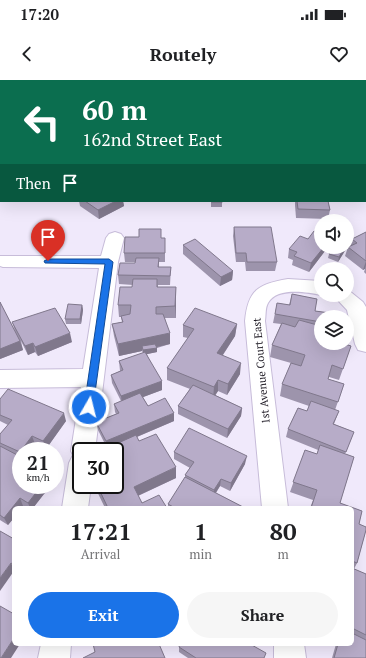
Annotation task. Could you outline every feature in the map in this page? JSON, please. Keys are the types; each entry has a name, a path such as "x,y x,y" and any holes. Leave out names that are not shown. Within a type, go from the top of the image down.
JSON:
{"street":[{"path":"84,442 109,262 114,238"},
{"path":"2,261 109,262"},
{"name":"1st Avenue Court East","path":"275,506 255,321 256,307 260,298 269,291 289,285 314,286"},
{"path":"351,302 356,307 366,344"},
{"path":"0,379 93,378"},
{"path":"75,506 77,494"},
{"path":"54,658 56,646"},
{"path":"289,646 290,658"}],"building":[{"path":"86,202 114,202 98,210"},
{"path":"297,202 328,202 330,210 298,209"},
{"path":"234,227 271,227 277,262 247,262 246,253 236,253"},
{"path":"139,229 161,229 161,238 165,238 165,253 124,253 125,237 139,237"},
{"path":"314,231 314,254 318,254 311,263 294,256 297,252 289,249 300,236 308,239"},
{"path":"366,232 366,261 354,252 354,244 357,243 354,241 354,238"},
{"path":"195,239 233,271 221,277 183,245"},
{"path":"329,254 341,254 339,257"},
{"path":"136,258 159,258 158,267 171,267 170,276 118,275 120,263 135,263"},
{"path":"133,279 157,279 157,287 176,287 175,306 156,307 156,314 163,314 170,333 118,344 112,324 123,322 121,316 130,314 131,305 118,305 120,287 132,287"},
{"path":"292,294 314,298 314,302 316,302 314,310 314,321 275,314 277,303 290,305"},
{"path":"0,302 20,341 0,349"},
{"path":"68,304 82,305 80,319 65,319"},
{"path":"55,308 70,333 35,347 33,343 25,346 12,322"},
{"path":"195,308 237,324 217,353 241,363 228,384 218,380 214,387 167,368 194,329 183,325"},
{"path":"299,320 314,324 314,350 350,350 343,369 332,365 328,379 344,384 338,402 282,384 291,363 301,366 305,355 272,345 282,323 295,327"},
{"path":"155,344 157,348 143,350 142,346"},
{"path":"145,352 162,381 121,396 111,375 123,370 119,361"},
{"path":"193,385 242,408 228,429 178,406"},
{"path":"8,389 64,413 43,441 32,436 28,442 12,442 12,448 0,443 0,434 12,420 0,415 0,399"},
{"path":"140,393 148,406 165,398 174,413 106,441 96,422 119,413 114,404"},
{"path":"311,401 339,411 333,424 354,432 346,452 288,429 298,408 307,411"},
{"path":"189,428 247,456 231,483 221,479 214,490 185,475 194,462 174,452"},
{"path":"156,434 176,467 134,487 142,503 159,495 166,506 107,506 101,494 124,494 124,442 120,442 136,435 139,441"},
{"path":"320,445 354,457 340,503 348,506 312,506 317,490 293,482 305,450 317,454"},
{"path":"0,446 12,452 12,494 35,494 28,503 20,498 12,506 4,518 0,515"},
{"path":"185,477 241,506 172,506 168,504"},
{"path":"354,508 362,511 359,524 366,527 357,563 354,562"},
{"path":"0,531 12,538 12,564 0,578"},
{"path":"354,569 366,574 366,635 354,629"},
{"path":"0,606 12,613 12,641 0,658"},
{"path":"354,634 366,640 366,658 334,658 337,646 354,646"},
{"path":"94,646 160,646 165,658 83,658 95,652"},
{"path":"254,646 266,653 264,658 196,658 179,647"}],"route":[{"path":"48,261 109,262 89,407"}]}
